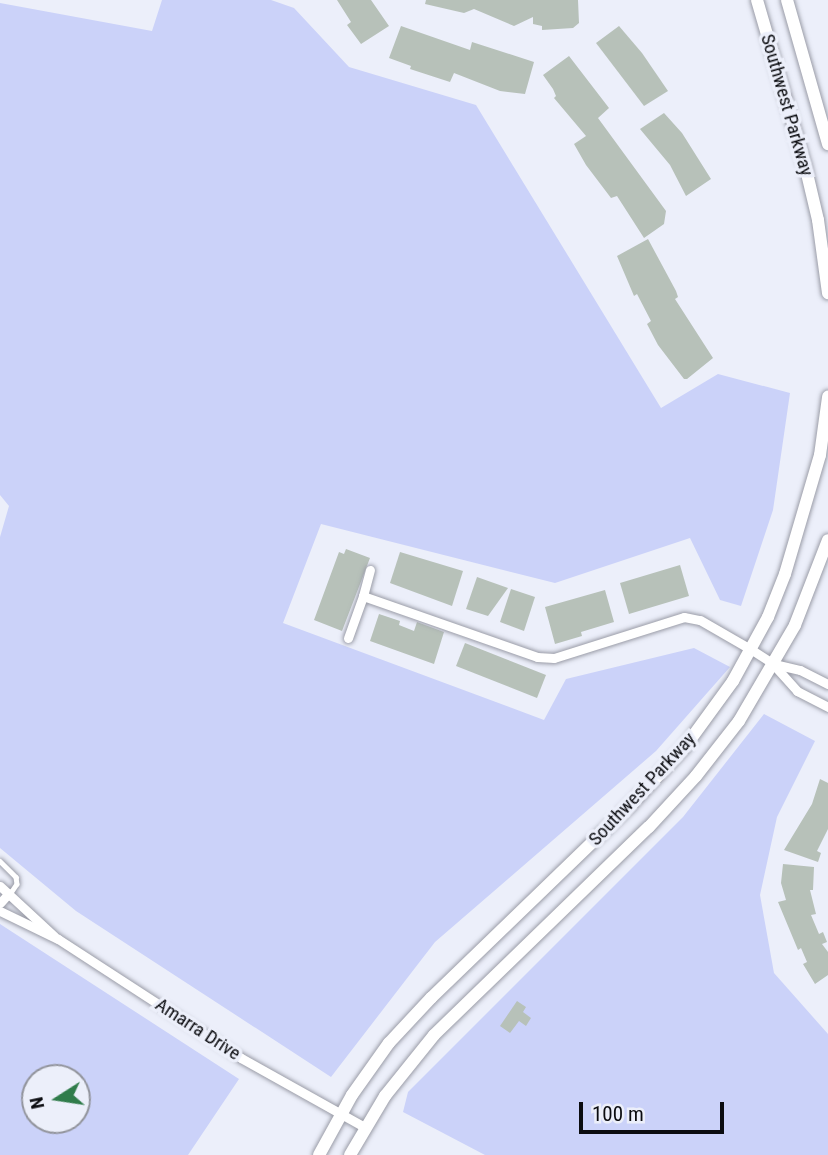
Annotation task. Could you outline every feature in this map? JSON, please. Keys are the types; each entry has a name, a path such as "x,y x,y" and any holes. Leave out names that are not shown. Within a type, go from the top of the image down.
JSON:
{"main road":[{"name":"Southwest Parkway","path":"757,0 806,165 818,219 828,293"},
{"name":"Southwest Parkway","path":"787,0 828,144"},
{"name":"Southwest Parkway","path":"319,1155 341,1114 389,1043 431,998 630,806 685,747 752,650 785,574 807,507 820,454 828,397"},
{"name":"Southwest Parkway","path":"350,1155 385,1096 434,1035 649,827 696,776 739,720 795,625 828,540"}],"street":[{"path":"348,638 370,570"},
{"path":"363,596 537,657 554,658 684,617 700,620 772,663 797,691 828,707"},
{"path":"772,663 800,670 828,684"},
{"name":"Amarra Drive","path":"0,886 58,939"},
{"path":"0,903 10,894"},
{"name":"Amarra Drive","path":"0,911 58,939 242,1058 341,1114"},
{"path":"341,1114 366,1128"}],"lane":[{"path":"0,861 16,877 17,884 10,894"}],"shaded area":[{"path":"162,0 271,0 294,8 349,67 476,105 661,408 718,374 790,393 773,510 741,606 720,600 690,538 555,583 321,524 283,623 544,720 566,679 694,648 730,667 656,751 435,942 331,1077 76,911 0,848 0,537 9,506 0,495 0,3 152,31"},
{"path":"764,714 815,741 777,817 760,895 774,973 828,1034 828,1155 485,1155 403,1112 408,1092 683,817"},
{"path":"0,924 239,1079 188,1155 0,1155"}],"building":[{"path":"337,0 371,0 389,26 361,44 347,25 351,22"},
{"path":"426,0 578,0 579,23 573,28 542,30 542,26 533,24 533,17 514,26 474,9 464,13 425,4"},
{"path":"401,26 470,50 472,42 534,62 525,94 500,91 454,73 450,82 410,69 411,66 389,58"},
{"path":"619,26 642,53 668,91 644,106 596,43"},
{"path":"569,56 609,108 598,118 666,211 664,224 644,238 617,196 611,198 586,165 574,144 586,136 554,98 556,96 553,89 543,75"},
{"path":"664,113 682,133 711,179 686,196 670,165 640,129"},
{"path":"648,239 676,291 678,297 675,299 713,358 687,379 684,379 658,345 647,324 651,321 637,294 634,296 617,256"},
{"path":"346,549 370,558 342,631 314,620 339,552 344,554"},
{"path":"400,552 463,571 452,606 390,583"},
{"path":"680,565 689,596 629,614 620,583"},
{"path":"477,577 508,588 488,616 466,609"},
{"path":"511,589 535,597 524,631 500,622"},
{"path":"605,590 614,622 581,632 582,636 555,644 545,607"},
{"path":"379,614 400,621 399,625 414,631 417,622 444,632 434,664 370,641"},
{"path":"465,643 546,675 537,698 456,666"},
{"path":"820,779 828,783 828,829 817,851 821,853 818,862 784,850 812,804"},
{"path":"783,864 814,867 813,890 810,890 816,914 811,915 819,934 823,932 827,942 822,944 828,952 828,975 815,984 803,964 807,962 801,948 798,950 778,902 786,900 781,883"},
{"path":"517,1001 526,1007 523,1012 531,1018 526,1026 519,1021 510,1033 500,1026"}]}
